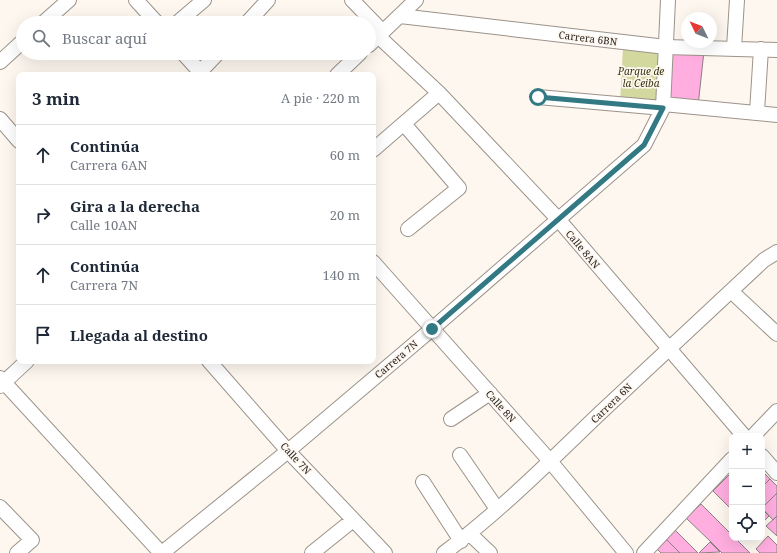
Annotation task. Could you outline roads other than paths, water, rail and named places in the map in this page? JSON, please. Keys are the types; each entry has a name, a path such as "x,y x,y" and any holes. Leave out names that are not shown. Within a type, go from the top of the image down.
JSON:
{"street":[{"path":"51,16 69,0"},
{"path":"136,0 150,16"},
{"path":"185,16 204,0"},
{"path":"253,16 268,0"},
{"name":"Calle 8AN","path":"352,0 363,16"},
{"path":"377,38 416,0"},
{"path":"663,106 666,47 666,0"},
{"path":"734,48 738,0"},
{"name":"Carrera 6BN","path":"400,16 666,47 777,50"},
{"name":"Calle 8AN","path":"377,38 439,93 558,219 741,433"},
{"path":"0,62 16,47"},
{"path":"757,112 761,49"},
{"path":"189,60 200,72"},
{"path":"204,72 213,60"},
{"path":"339,72 352,60"},
{"path":"376,147 439,93"},
{"path":"538,97 757,112 777,115"},
{"name":"Carrera 7N","path":"162,553 288,451 432,329 644,145 663,106"},
{"path":"0,119 16,138"},
{"path":"404,124 459,188 408,229"},
{"name":"Carrera 6N","path":"444,553 497,509 764,260 777,252"},
{"name":"Calle 8N","path":"376,265 550,461 626,553"},
{"path":"731,291 777,334"},
{"path":"23,364 1,382 162,553"},
{"name":"Calle 7N","path":"213,364 288,451 385,553"},
{"path":"450,419 490,393"},
{"path":"756,433 777,411"},
{"path":"460,455 497,509"},
{"path":"765,459 777,473"},
{"path":"644,553 729,462"},
{"path":"423,482 465,537 490,553"},
{"path":"0,507 32,540 17,553"},
{"path":"312,553 353,520"}],"park label":[{"name":"Parque de la Ceiba","path":"641,76"}]}
